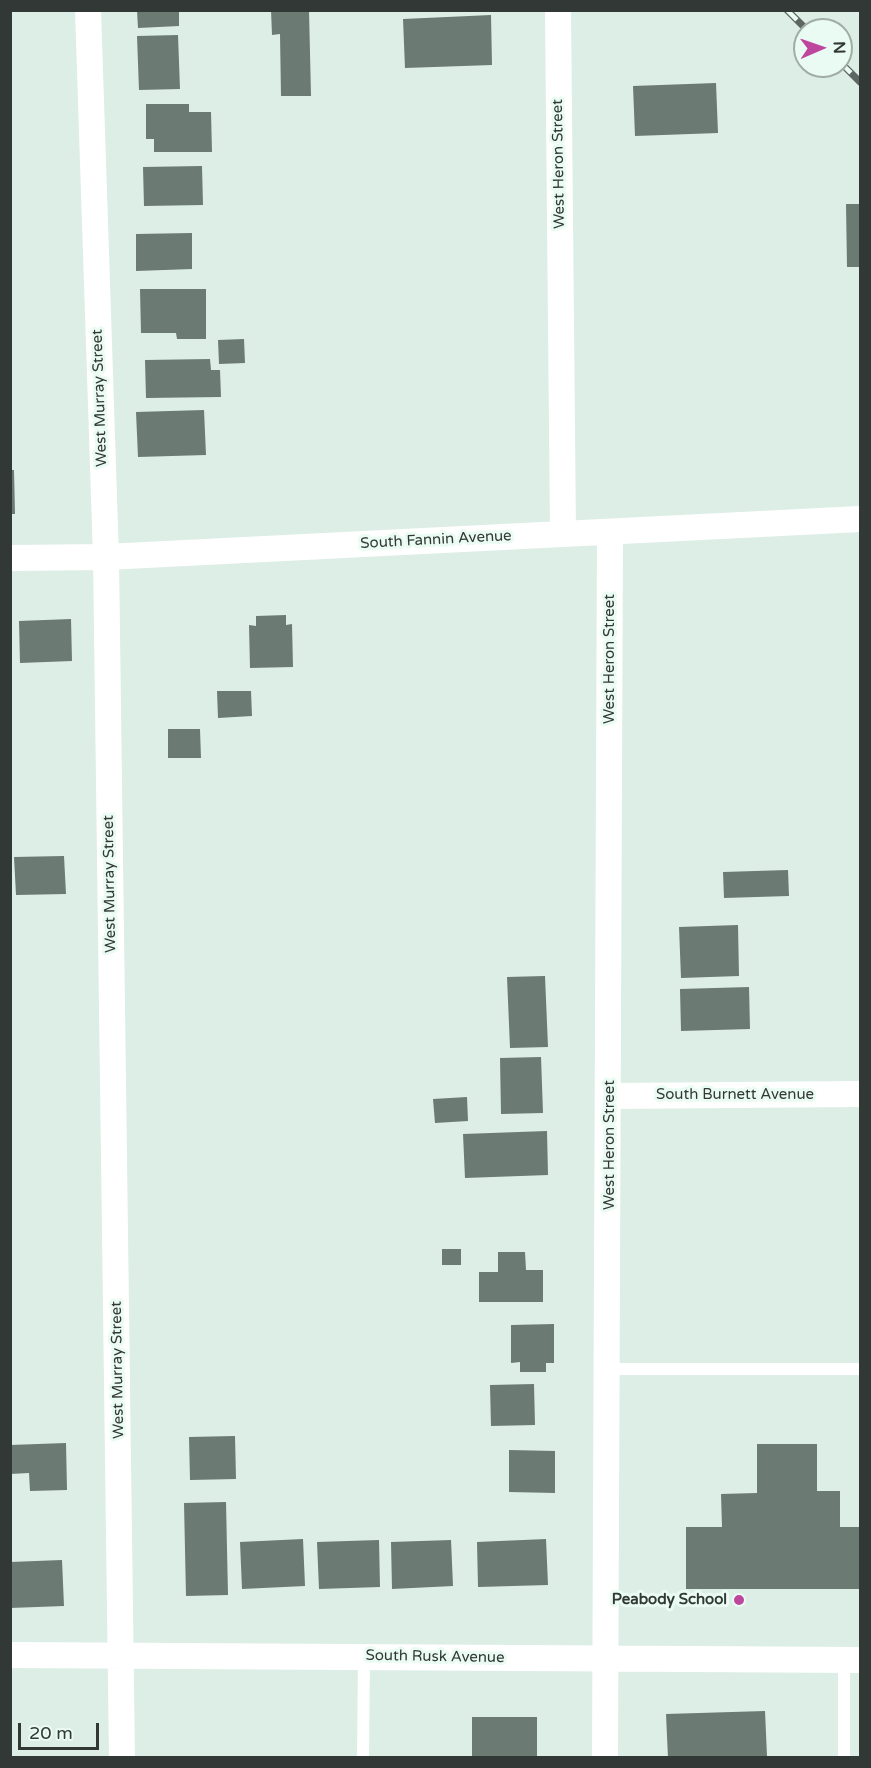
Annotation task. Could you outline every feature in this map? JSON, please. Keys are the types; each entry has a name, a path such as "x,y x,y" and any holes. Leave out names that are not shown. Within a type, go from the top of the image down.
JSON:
{"street":[{"name":"West Murray Street","path":"88,10 106,557 122,1758"},
{"name":"West Heron Street","path":"558,10 563,534"},
{"name":"South Fannin Avenue","path":"10,558 106,557 861,519"},
{"name":"West Heron Street","path":"605,1758 610,1096 610,532"},
{"name":"South Burnett Avenue","path":"610,1096 861,1094"},
{"name":"South Rusk Avenue","path":"10,1655 852,1660"}],"lane":[{"path":"608,1369 861,1370"},
{"path":"363,1758 364,1656"},
{"path":"843,1758 852,1660"}],"building":[{"path":"137,10 179,10 179,26 138,28"},
{"path":"271,10 309,10 311,96 281,96 280,34 272,35"},
{"path":"491,15 492,65 405,68 403,19"},
{"path":"178,35 180,89 139,90 137,36"},
{"path":"716,83 718,133 635,136 633,86"},
{"path":"146,104 189,104 189,112 211,112 212,152 154,152 154,139 146,139"},
{"path":"202,166 203,205 144,206 143,167"},
{"path":"846,204 860,204 860,267 847,267"},
{"path":"192,233 192,269 136,271 136,234"},
{"path":"140,289 206,289 206,339 177,339 176,333 141,333"},
{"path":"244,339 245,363 219,364 218,340"},
{"path":"210,359 211,370 220,370 221,397 146,398 145,360"},
{"path":"204,410 206,455 138,457 136,412"},
{"path":"10,470 14,470 15,514 10,514"},
{"path":"286,615 286,625 292,624 293,667 250,668 249,625 256,626 256,616"},
{"path":"71,619 72,661 20,663 19,621"},
{"path":"217,691 251,691 252,716 218,718"},
{"path":"168,729 200,729 201,758 168,758"},
{"path":"64,856 66,894 16,895 14,857"},
{"path":"788,870 789,896 724,898 723,872"},
{"path":"738,925 739,976 681,978 679,927"},
{"path":"545,976 548,1047 510,1048 507,977"},
{"path":"749,987 750,1029 681,1031 680,989"},
{"path":"541,1057 543,1113 501,1114 500,1058"},
{"path":"467,1097 468,1121 435,1123 433,1099"},
{"path":"547,1131 548,1175 465,1178 463,1134"},
{"path":"442,1249 461,1249 461,1265 442,1265"},
{"path":"498,1252 525,1252 526,1270 543,1270 543,1302 479,1302 479,1272 498,1272"},
{"path":"554,1324 554,1363 546,1363 546,1372 520,1372 520,1362 511,1363 511,1325"},
{"path":"534,1384 535,1425 491,1426 490,1385"},
{"path":"235,1436 236,1479 190,1480 189,1437"},
{"path":"66,1443 67,1490 30,1491 29,1473 10,1474 10,1445"},
{"path":"757,1444 817,1444 817,1491 840,1491 840,1527 860,1527 860,1589 686,1589 686,1527 722,1527 721,1494 757,1493"},
{"path":"509,1450 555,1451 555,1493 509,1492"},
{"path":"226,1502 228,1595 186,1596 184,1503"},
{"path":"303,1539 305,1586 242,1589 240,1542"},
{"path":"546,1539 548,1585 478,1587 477,1542"},
{"path":"379,1540 380,1587 319,1589 317,1542"},
{"path":"451,1540 453,1586 392,1589 391,1542"},
{"path":"62,1560 64,1606 10,1608 10,1562"},
{"path":"765,1711 767,1756 668,1758 666,1714"},
{"path":"472,1717 537,1717 537,1757 472,1757"}],"railway":[{"path":"787,10 795,18"},
{"path":"853,75 860,82"}],"place":[{"name":"Peabody School","path":"739,1600"}]}
